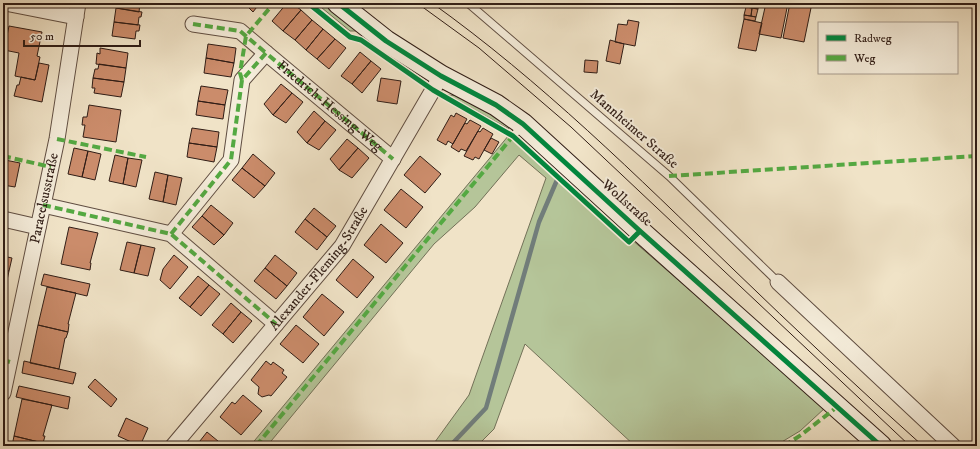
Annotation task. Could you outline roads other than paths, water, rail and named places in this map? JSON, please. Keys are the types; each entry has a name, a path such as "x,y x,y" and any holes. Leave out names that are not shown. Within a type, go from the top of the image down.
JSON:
{"street":[{"path":"5,3 77,10"},
{"name":"Wollstraße","path":"338,3 386,41 441,76 496,105 518,130 640,231 881,446"},
{"name":"Paracelsusstraße","path":"3,393 6,361 58,139 77,10"},
{"name":"Friedrich-Hessing-Weg","path":"193,24 240,31 393,159"},
{"name":"Friedrich-Hessing-Weg","path":"171,234 231,160 242,80 266,53"},
{"name":"Alexander-Fleming-Straße","path":"174,446 342,246 441,76"},
{"path":"43,205 171,234 276,324"},
{"path":"3,219 38,227"},
{"path":"778,282 953,446"}],"lane":[{"name":"Mannheimer Straße","path":"468,3 669,176 778,282"}],"waterway":[{"path":"450,446 486,408 539,222 557,180"}],"tram line":[{"path":"417,3 479,48 571,127 910,446"},
{"path":"432,3 512,64 587,130 803,336 923,446"}]}
